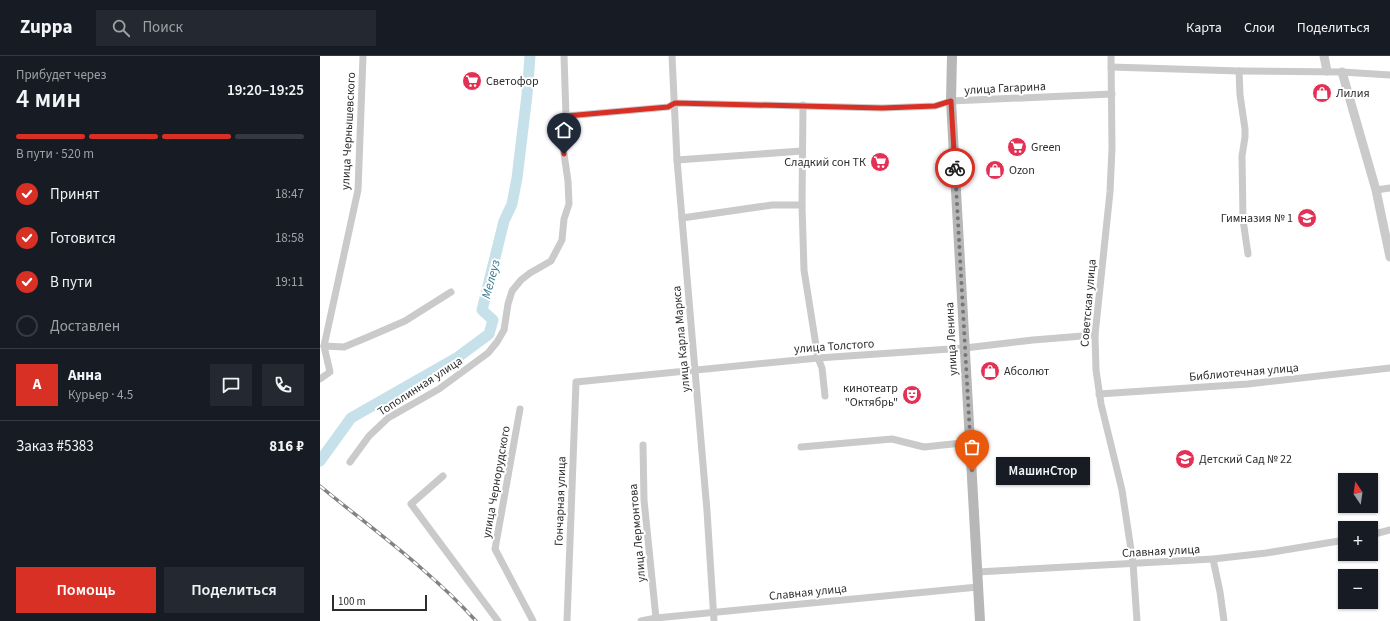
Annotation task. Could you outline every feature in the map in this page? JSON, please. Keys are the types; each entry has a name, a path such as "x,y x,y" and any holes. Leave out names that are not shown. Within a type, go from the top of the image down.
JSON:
{"main road":[{"name":"улица Ленина","path":"952,56 951,101 980,621"}],"street":[{"name":"улица Чернышевского","path":"320,379 330,372 324,346 358,190 363,56"},
{"name":"Тополинная улица","path":"350,462 368,436 388,418 439,389 488,354 504,330 508,304 512,292 521,280 551,261 562,240 564,219 569,204 568,181 562,140 563,120 566,116 564,56"},
{"name":"улица Карла Маркса","path":"672,56 677,160 707,511 714,617"},
{"name":"Советская улица","path":"1111,56 1112,148 1110,192 1095,335 1096,370 1099,394 1122,490 1133,563 1137,621"},
{"path":"1324,56 1327,71"},
{"path":"1112,67 1327,71 1390,75"},
{"path":"1239,70 1240,95 1245,129 1242,156 1243,220 1248,254"},
{"path":"1342,72 1376,190 1390,257"},
{"name":"улица Гагарина","path":"566,116 668,107 675,103 882,108 935,106 951,101 1112,94"},
{"path":"803,105 802,205 804,270 818,358 822,368 825,396"},
{"path":"677,160 802,151"},
{"path":"1376,190 1390,188"},
{"path":"682,218 772,205 802,205"},
{"path":"324,346 344,347 368,337 405,321 451,292"},
{"name":"улица Толстого","path":"576,382 818,358 965,348 1095,335"},
{"name":"Библиотечная улица","path":"1099,394 1248,384 1390,368"},
{"name":"Гончарная улица","path":"567,621 576,382"},
{"name":"улица Чернорудского","path":"520,409 495,549 533,621"},
{"path":"801,447 892,439 924,447 970,442"},
{"name":"улица Лермонтова","path":"643,445 644,500 656,618"},
{"path":"444,476 411,504 498,621"},
{"path":"1378,533 1390,530"},
{"name":"Славная улица","path":"977,572 1213,559 1266,553 1338,541"},
{"path":"1213,559 1224,621"},
{"name":"Славная улица","path":"641,621 656,618 714,617 793,604 978,587"}],"waterway":[{"name":"Мелеуз","path":"320,461 351,418 458,357 489,334 493,320 482,310 504,221 512,204 517,178 530,56"}],"railway":[{"path":"320,486 440,584 476,621"}],"way so far":[{"path":"955,168 972,471"}],"place":[{"name":"Светофор","path":"472,81"},
{"name":"Лилия","path":"1322,93"},
{"name":"Green","path":"1017,147"},
{"name":"Сладкий сон ТК","path":"880,162"},
{"name":"Ozon","path":"995,170"},
{"name":"Гимназия № 1","path":"1307,218"},
{"name":"Абсолют","path":"990,371"},
{"name":"кинотеатр \"Октябрь\"","path":"912,395"},
{"name":"Детский Сад № 22","path":"1185,459"},
{"name":"МашинСтор","path":"972,471"}],"route":[{"path":"564,154 562,127 563,120 566,116 668,107 675,103 882,108 935,106 951,101 955,168"}]}
